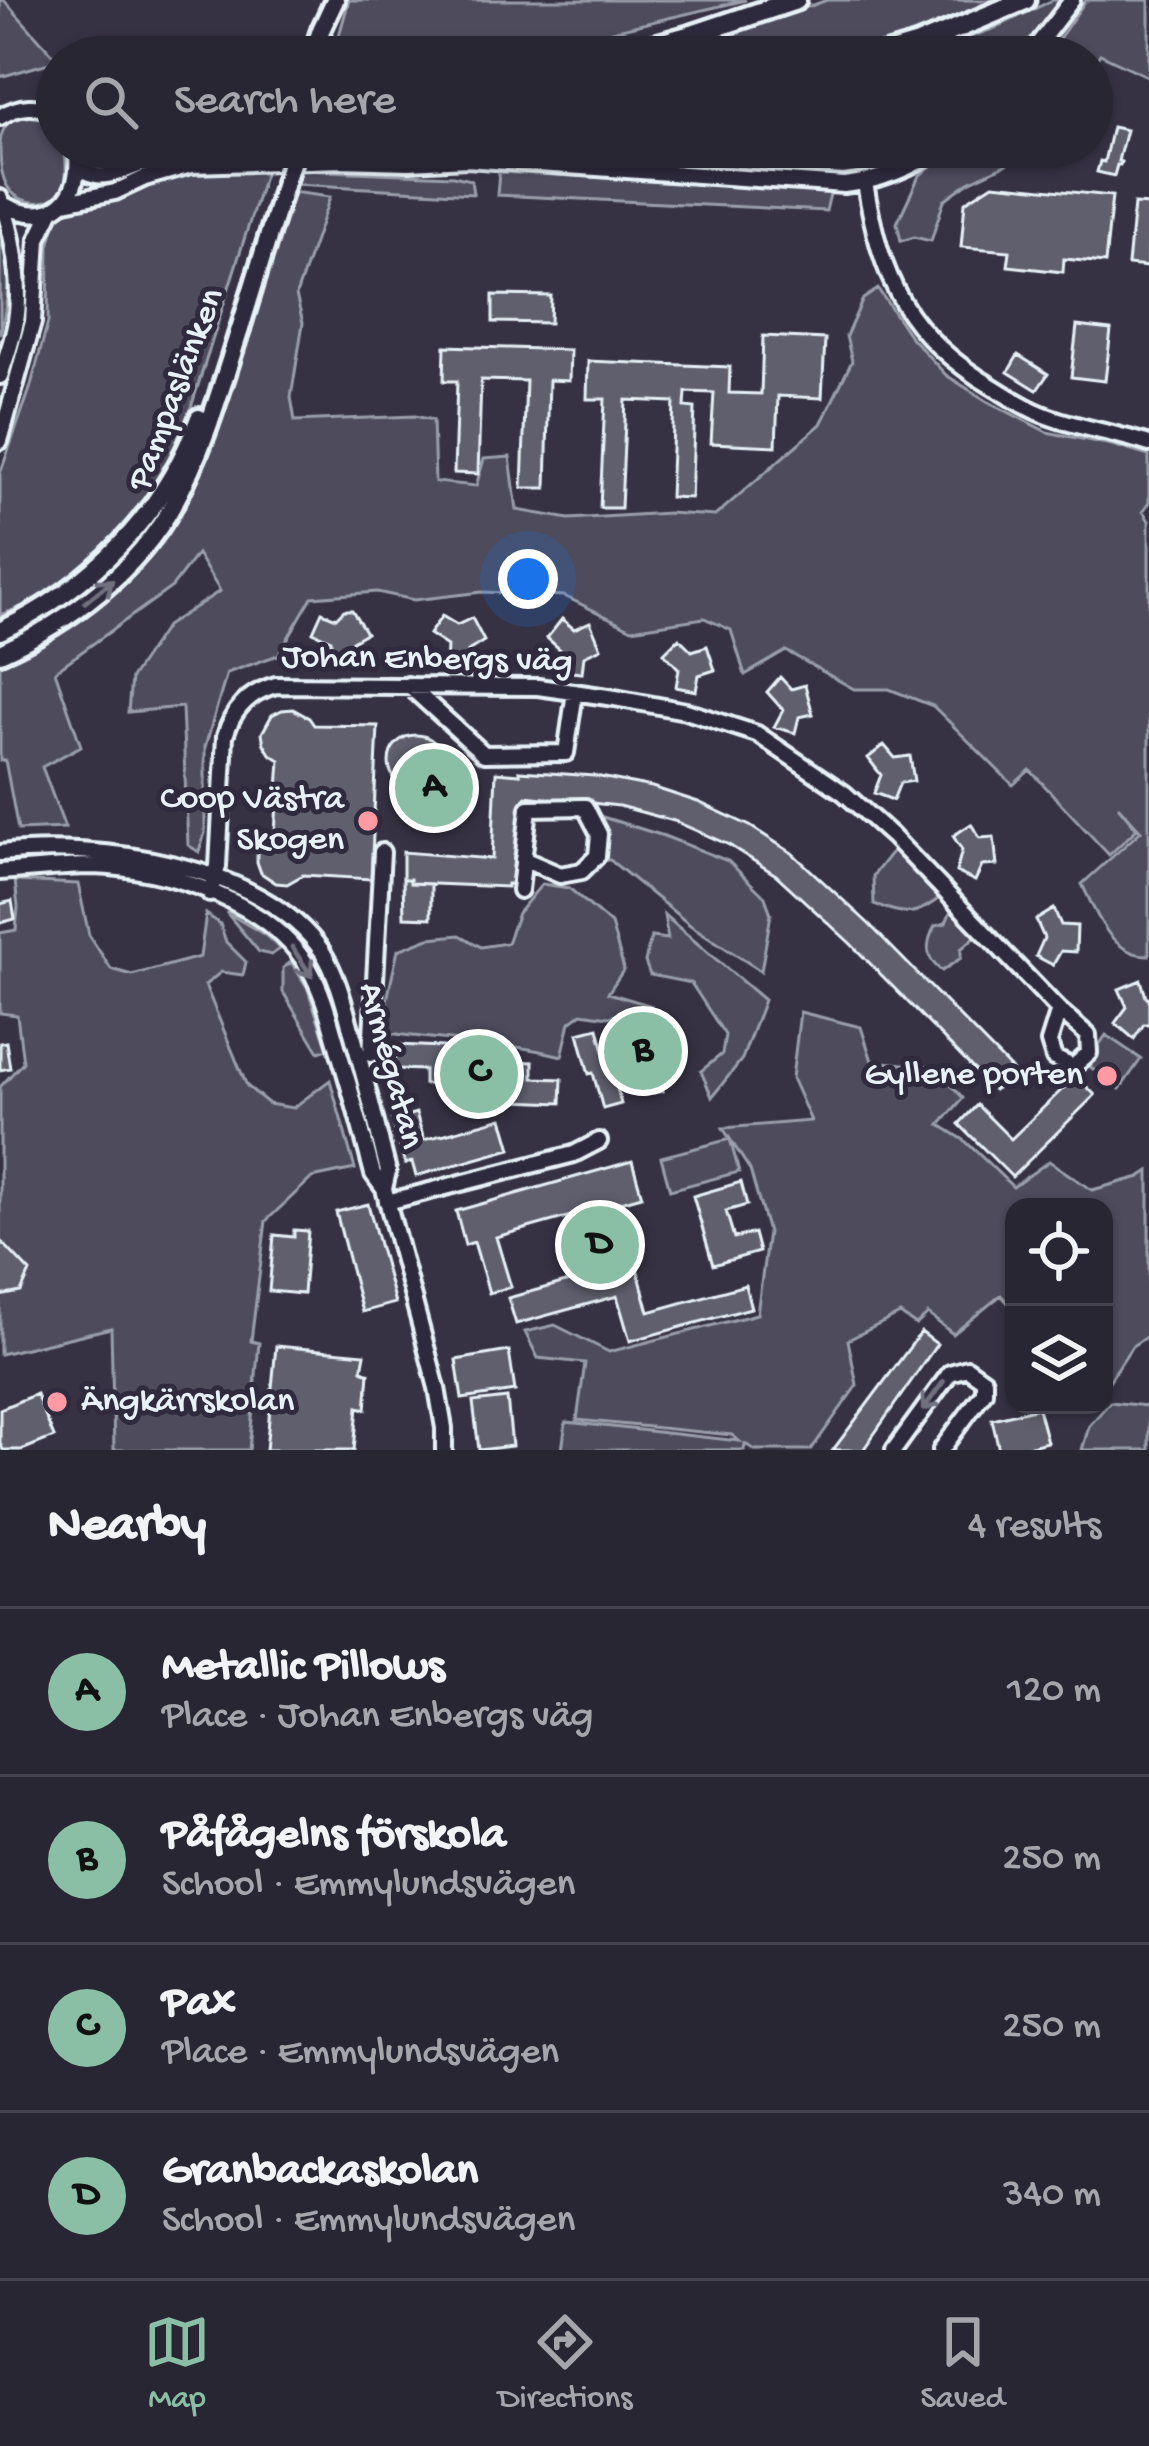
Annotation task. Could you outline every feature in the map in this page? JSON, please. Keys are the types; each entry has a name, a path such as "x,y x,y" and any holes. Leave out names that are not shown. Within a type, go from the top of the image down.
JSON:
{"highway":[{"path":"688,36 796,0"},
{"path":"934,36 1024,0"}],"main road":[{"path":"319,36 333,6"},
{"path":"331,36 333,6"},
{"name":"Pampaslänken","path":"0,653 37,635 112,581 143,550 172,507 191,469 278,168"},
{"name":"Pampaslänken","path":"0,631 92,572 131,536 153,506 195,428 289,168"}],"street":[{"path":"1044,36 1072,0"},
{"path":"0,117 36,108"},
{"path":"65,202 77,168"},
{"path":"84,168 94,175 112,175 128,168"},
{"path":"0,441 33,322 38,239 51,212 65,202 180,168"},
{"path":"594,168 835,185 865,183 905,168"},
{"path":"865,183 889,277 903,304 938,349 1041,414 1149,444"},
{"path":"2,201 18,212 51,212"},
{"path":"0,376 16,320 17,290 2,201"},
{"name":"Johan Enbergs väg","path":"213,886 226,736 233,716 252,694 276,685 538,687 575,692 686,711 757,734 844,794 892,836 1059,1010"},
{"path":"408,685 481,758 566,753 575,692"},
{"path":"520,890 523,859 529,808 585,807 599,835 597,856 582,872 560,874 523,859"},
{"name":"Armégatan","path":"0,854 70,850 124,854 213,886 251,893 280,911 322,952 336,980 388,1171 386,1196 437,1388 444,1450"},
{"path":"371,1054 382,852"},
{"name":"Armégatan","path":"0,872 74,866 190,877"},
{"path":"386,1196 574,1154 599,1141"},
{"path":"894,1450 950,1373 967,1368 984,1380 984,1392 941,1450"}],"shaded area":[{"path":"0,0 4,0 36,36 36,67 0,77"},
{"path":"349,0 746,0 594,36 339,36"},
{"path":"827,0 994,0 909,36 728,36"},
{"path":"1060,0 1033,36 973,36"},
{"path":"1086,0 1149,0 1149,77 1113,60 1113,36 1061,36"},
{"path":"36,114 36,168 66,168 60,193 54,198 30,202 9,189 0,161 1,137 13,119"},
{"path":"267,168 175,447 138,508 88,562 60,584 0,615 0,474 48,322 49,246 54,227 61,215 85,201 123,197 197,169"},
{"path":"928,168 999,168 944,200 931,241 914,237 901,241 897,223 919,176"},
{"path":"300,170 453,176 471,180 473,194 296,184"},
{"path":"499,172 831,190 826,211 497,195"},
{"path":"292,192 330,197 296,295 303,323 291,397 295,421 415,416 433,420 435,482 476,486 484,459 510,457 517,510 569,519 668,513 715,516 821,424 852,361 846,336 863,299 878,289 909,335 946,375 987,401 1047,432 1149,456 1149,503 1143,511 1149,521 1149,955 1115,941 1082,884 1141,831 1118,806 1137,829 1109,855 1030,770 1013,785 933,706 889,689 854,689 786,651 745,675 731,630 704,618 632,629 564,596 482,592 414,600 377,592 312,597 278,655 227,673 205,747 205,833 199,852 188,845 182,707 128,712 131,678 166,626 220,591 197,554 172,587 55,671 81,746 42,767 65,828 18,830 5,760 0,761 0,665 48,641 95,609 138,571 171,529 218,419"},
{"path":"0,222 9,278 0,334"},
{"path":"596,815 728,861 765,897 771,914 761,971 690,925 610,860 602,860 607,841"},
{"path":"897,845 942,896 917,911 874,904 873,876"},
{"path":"15,881 78,884 89,935 111,969 132,975 200,957 206,914 220,924 226,942 246,962 243,975 221,972 205,985 247,1086 269,1104 293,1108 330,1080 355,1169 312,1178 266,1221 251,1341 259,1343 249,1450 114,1450 111,1328 0,1354 0,1087 23,1062 17,1015 0,1013 0,933 16,930"},
{"path":"542,884 569,888 611,924 624,969 608,993 649,1005 609,1017 582,1013 570,1022 562,1056 390,1033 387,1000 398,950 429,938 460,935 481,947 507,943 518,913"},
{"path":"952,908 977,935 961,949 961,958 942,971 932,961 928,945 935,926 946,923"},
{"path":"226,912 280,949 271,955 259,952"},
{"path":"664,915 764,1000 742,1059 712,1097 701,1071 722,1054 725,1035 691,983 650,975 645,962 651,937 668,939"},
{"path":"291,962 307,987 328,1049 319,1052 283,992 283,968"},
{"path":"800,1012 861,1027 872,1061 935,1067 963,1098 940,1125 964,1140 1013,1187 1049,1161 1092,1190 1149,1171 1149,1335 1132,1346 1113,1375 1113,1198 1005,1198 1005,1300 1001,1295 953,1334 928,1314 916,1325 900,1314 848,1340 857,1385 811,1450 755,1450 745,1444 744,1450 562,1450 566,1422 739,1441 732,1435 577,1420 585,1363 538,1358 525,1332 555,1325 609,1352 757,1314 768,1232 750,1170 723,1128 811,1121 792,1078"},
{"path":"1106,1035 1141,1059 1120,1089 1086,1064"},
{"path":"730,1139 739,1172 670,1190 661,1157"},
{"path":"1113,1402 1149,1403 1149,1450 1082,1450 1089,1426 1100,1414 1113,1414"}],"building":[{"path":"1113,127 1126,130 1114,176 1097,172 1098,168 1113,168"},
{"path":"993,184 1112,196 1105,263 1064,259 1063,272 1008,266 1010,251 961,247 965,202"},
{"path":"1134,204 1149,205 1148,267 1128,265"},
{"path":"493,295 551,296 550,323 493,322"},
{"path":"1077,326 1111,330 1105,381 1071,377"},
{"path":"763,336 825,339 822,398 778,396 776,446 711,443 714,393 686,392 685,407 695,408 691,498 670,497 674,402 626,400 621,508 600,508 605,399 587,399 588,361 730,367 729,393 761,394"},
{"path":"445,346 570,350 569,381 549,380 546,488 522,488 526,381 481,380 478,474 454,473 457,381 444,381"},
{"path":"1018,355 1048,374 1037,390 1008,372"},
{"path":"352,610 366,633 352,641 354,659 331,660 331,640 313,632 322,612 336,618"},
{"path":"442,616 457,625 472,618 484,641 468,651 468,668 446,666 447,646 429,634"},
{"path":"562,619 574,629 590,622 601,648 584,656 582,673 560,671 563,652 547,638"},
{"path":"679,638 692,651 707,646 715,670 699,675 696,691 676,687 679,669 664,653"},
{"path":"780,677 791,689 805,685 813,714 799,717 795,733 774,727 783,710 767,692"},
{"path":"293,709 314,725 378,726 371,879 303,875 287,884 261,873 257,851 275,832 280,760 270,754 262,733 272,715"},
{"path":"416,735 435,743 443,762 435,781 416,789 397,781 389,762 397,743"},
{"path":"884,745 895,758 910,756 914,781 900,783 893,800 874,793 881,775 868,758"},
{"path":"496,772 595,776 652,787 750,826 792,853 869,924 1013,1071 994,1090 776,875 729,845 674,821 619,806 526,796 515,884 410,883 403,879 403,852 492,859"},
{"path":"971,824 980,838 994,837 997,865 982,866 975,881 956,872 962,850 953,836"},
{"path":"403,879 431,884 431,918 404,917"},
{"path":"12,901 15,919 0,923 0,904"},
{"path":"1054,909 1061,925 1077,926 1076,952 1061,951 1053,965 1036,956 1044,938 1036,920"},
{"path":"1141,980 1149,997 1149,1024 1134,1039 1115,1023 1127,1007 1119,989"},
{"path":"647,1017 663,1091 644,1095 636,1062 612,1068 621,1104 603,1109 578,1033 598,1028 605,1055 635,1047 628,1022"},
{"path":"6,1042 10,1068 0,1070 0,1043"},
{"path":"396,1045 443,1047 443,1058 533,1062 533,1078 562,1079 561,1103 514,1101 515,1088 424,1084 424,1070 395,1069"},
{"path":"1076,1076 1095,1095 1012,1177 959,1124 977,1105 1011,1139"},
{"path":"416,1113 424,1140 502,1118 511,1149 416,1176 412,1162 405,1164 392,1120"},
{"path":"632,1161 642,1196 496,1237 511,1287 489,1293 474,1242 465,1245 456,1211"},
{"path":"741,1182 747,1205 726,1211 734,1238 754,1233 759,1252 713,1265 693,1196"},
{"path":"368,1204 395,1303 362,1312 336,1212"},
{"path":"294,1230 308,1231 303,1294 269,1291 274,1235 294,1237"},
{"path":"629,1239 649,1312 745,1285 751,1308 630,1341 617,1296 516,1324 508,1298 609,1270 602,1246"},
{"path":"0,1240 30,1272 21,1292 0,1296"},
{"path":"921,1332 937,1344 863,1450 833,1450"},
{"path":"276,1346 365,1354 362,1370 369,1373 366,1409 358,1407 354,1450 266,1450"},
{"path":"509,1351 515,1391 462,1399 456,1360"},
{"path":"36,1394 54,1437 22,1450 3,1450 0,1409"},
{"path":"507,1398 512,1446 479,1450 473,1402"},
{"path":"1040,1414 1047,1442 999,1450 992,1419"}],"place":[{"name":"Metallic Pillows","path":"434,788"},
{"name":"Coop Västra Skogen","path":"368,821"},
{"name":"Påfågelns förskola","path":"643,1051"},
{"name":"Pax","path":"479,1074"},
{"name":"Gyllene porten","path":"1107,1076"},
{"name":"Granbackaskolan","path":"600,1245"},
{"name":"Ängkärrskolan","path":"57,1402"}]}
